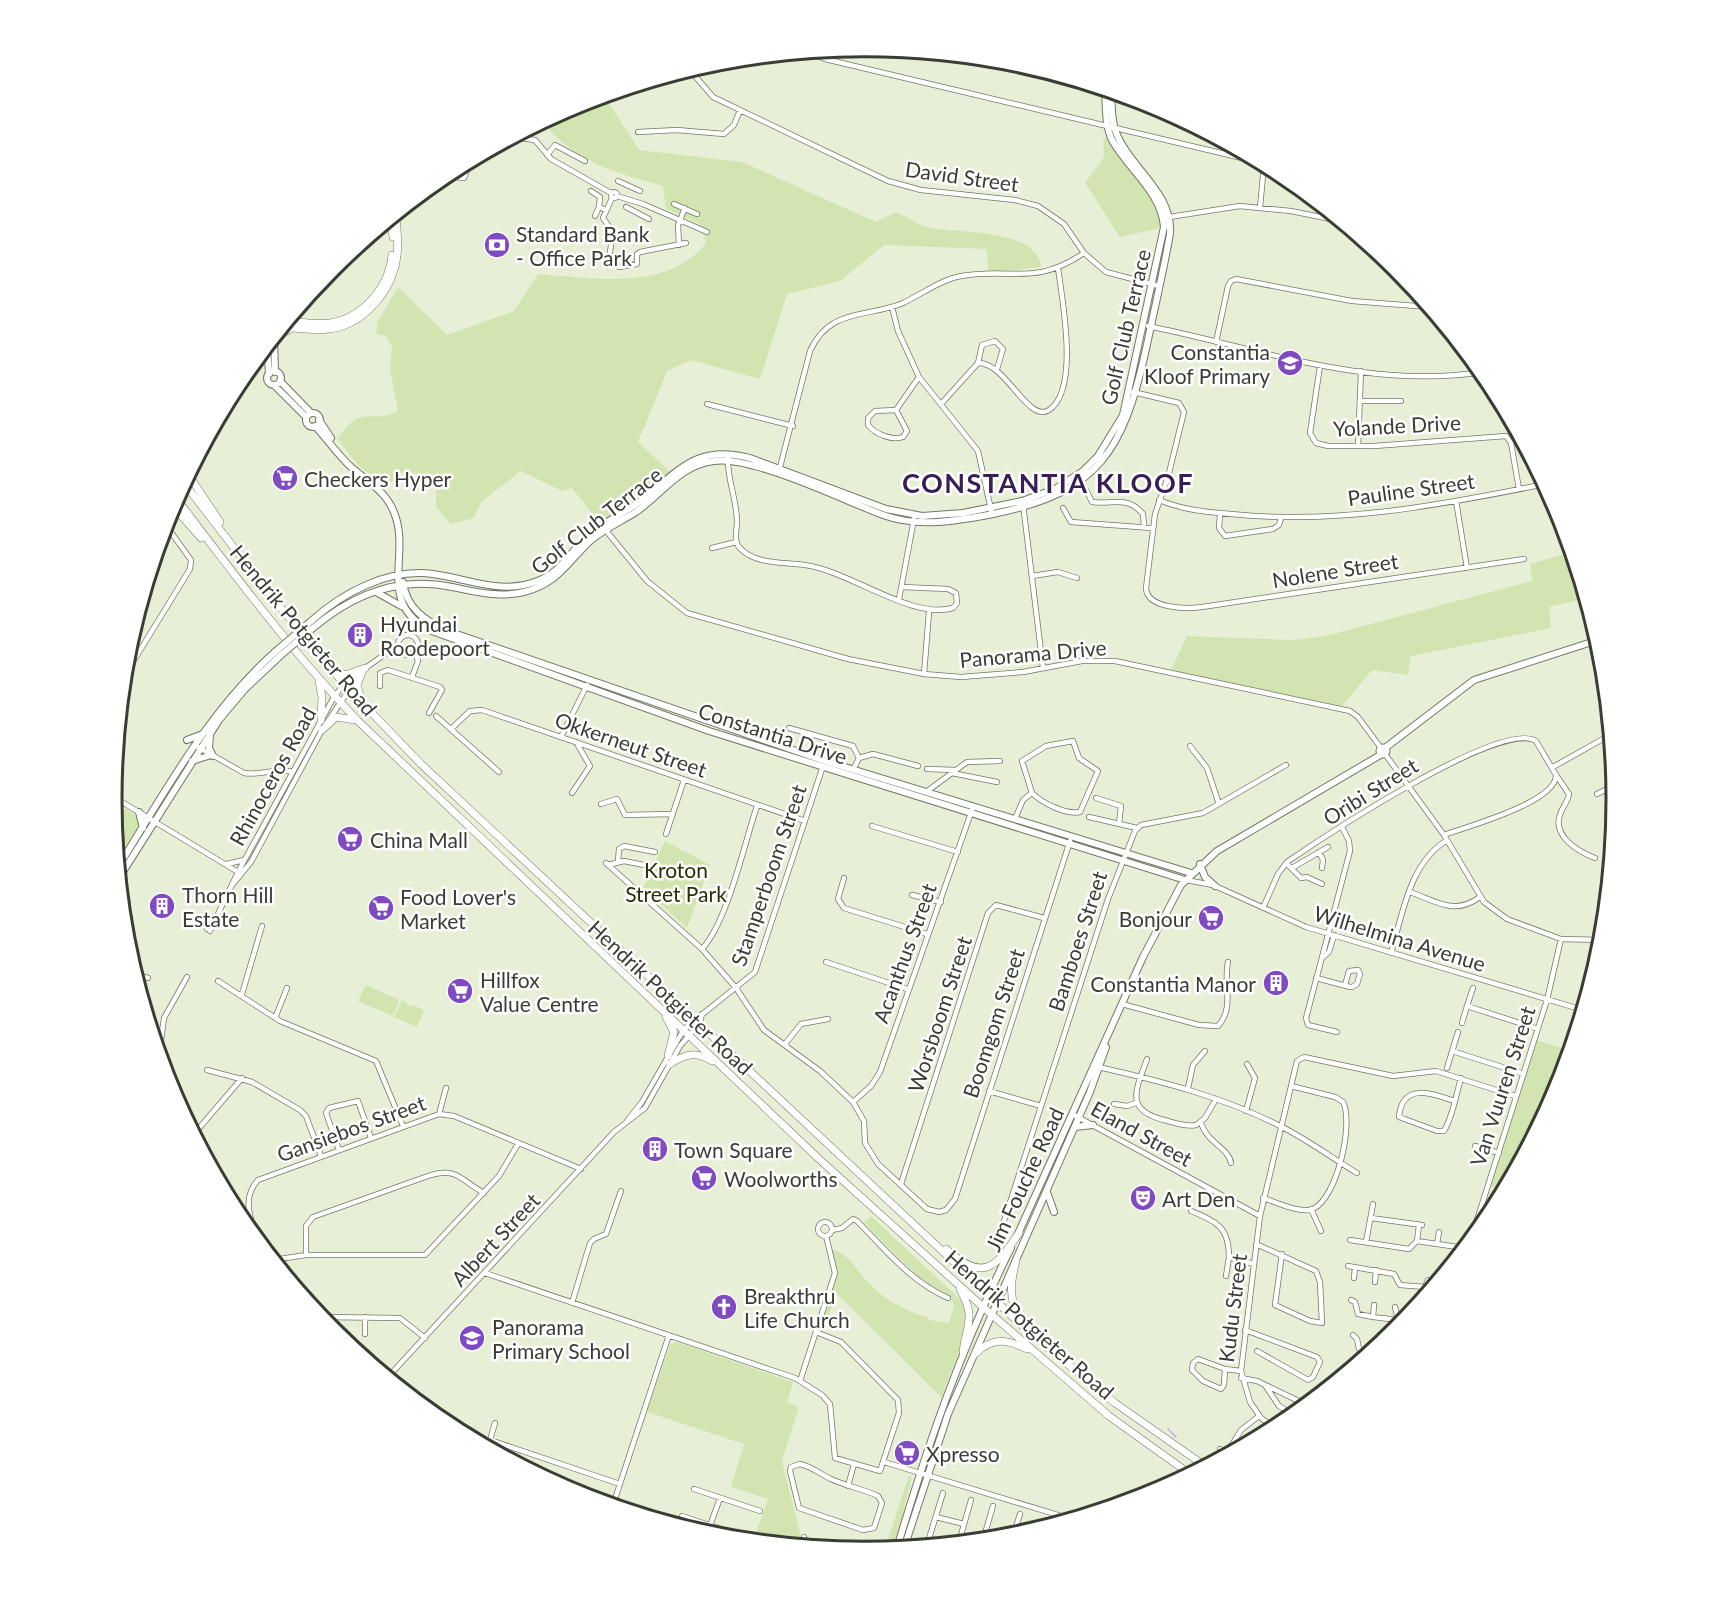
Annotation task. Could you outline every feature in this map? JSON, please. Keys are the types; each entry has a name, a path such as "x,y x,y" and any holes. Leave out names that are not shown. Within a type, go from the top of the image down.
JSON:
{"main road":[{"path":"289,330 293,328 316,330 341,326 364,314 379,300 395,269 396,224"},
{"path":"296,321 331,323 349,316 369,303 384,283 390,266 393,247 392,227"},
{"path":"194,482 243,558"},
{"name":"Hendrik Potgieter Road","path":"190,490 271,596 347,687 441,784 1029,1332 1115,1403 1198,1461"},
{"name":"Hendrik Potgieter Road","path":"182,506 232,573 318,679 357,721 550,906 639,986 735,1079 991,1315 1109,1416 1182,1469"},
{"path":"179,513 232,573"},
{"path":"330,665 339,673 346,675 363,671"},
{"path":"363,671 357,690 366,708"},
{"path":"318,679 322,697 321,720"},
{"path":"322,730 336,717 357,721"},
{"path":"639,986 672,1026 674,1038 668,1056"},
{"path":"670,1064 684,1056 697,1054 707,1058 735,1079"},
{"path":"898,1210 971,1268 981,1269 997,1262 1019,1233"},
{"path":"1016,1261 1010,1284 1011,1298 1013,1307 1029,1332"},
{"path":"957,1283 970,1313 963,1352"},
{"path":"975,1354 987,1343 1000,1340 1035,1353"}],"street":[{"path":"825,59 1235,156"},
{"name":"David Street","path":"695,77 713,97 888,181 921,190 1015,200 1038,206 1064,224 1084,253 1106,272 1156,286"},
{"path":"1106,97 1111,127"},
{"path":"1111,99 1112,140 1166,218 1228,206 1260,208 1325,218"},
{"path":"638,132 677,130 724,134 734,125 740,110"},
{"path":"526,139 534,140 547,155 613,196 639,203 707,232"},
{"path":"547,155 555,145 585,161"},
{"path":"1260,208 1263,174"},
{"path":"618,181 640,191"},
{"path":"627,199 631,187"},
{"path":"591,191 601,198 595,216"},
{"path":"610,252 613,234 603,221 613,196"},
{"path":"636,212 639,203"},
{"path":"674,204 697,214"},
{"path":"599,207 606,210"},
{"path":"626,207 649,219"},
{"path":"679,245 679,222 685,208"},
{"name":"Golf Club Terrace","path":"312,625 330,604 350,592 399,576 433,574 500,588 526,585 560,567 585,538 604,528 638,503 681,466 699,457 728,457 779,471 914,518 991,511 1023,504 1056,489 1091,463 1117,428 1133,392 1156,286 1166,218"},
{"path":"619,267 637,264 637,254 640,252 686,243"},
{"path":"779,471 814,343 841,319 861,312 892,307 962,276 1026,275 1058,268 1084,253"},
{"path":"978,363 987,363 998,369 1034,411 1048,411 1057,400 1067,359 1058,268"},
{"path":"1216,342 1228,286 1236,279 1352,301 1418,305"},
{"path":"892,307 898,331 919,377 978,451 991,511"},
{"path":"1147,326 1320,366 1433,376 1471,373"},
{"path":"941,404 978,363 982,345 995,341 1003,349 998,369"},
{"path":"272,351 272,373 268,382 277,383 309,415 317,415 317,423 308,424 309,415"},
{"name":"Yolande Drive","path":"1320,366 1310,438 1321,445 1358,446 1506,436 1511,443 1518,489"},
{"path":"1358,446 1361,370"},
{"path":"272,373 280,376 277,383"},
{"path":"896,410 919,377"},
{"path":"1063,508 1071,522 1152,528 1176,450 1184,410 1179,403 1133,392"},
{"path":"1360,401 1401,401"},
{"path":"707,404 793,426"},
{"path":"896,410 906,425 907,431 903,437 895,439 870,428 868,421 872,412 896,410"},
{"name":"Constantia Drive","path":"317,423 342,456 382,493 393,508 399,529 398,564 404,608 423,627 443,637 586,688 824,764 1191,873"},
{"path":"728,457 729,484 737,514 736,542 741,549 750,555 779,563 822,569 929,612 953,608 957,603 956,593 948,589 902,587"},
{"name":"Pauline Street","path":"1159,500 1180,508 1281,518 1358,515 1456,501 1536,486"},
{"path":"1086,490 1092,502 1116,500 1136,506 1143,514 1144,527"},
{"path":"1456,501 1467,568"},
{"path":"1023,504 1043,668"},
{"name":"Pauline Street","path":"1220,513 1219,528 1225,536 1273,529 1279,525 1281,518"},
{"path":"899,599 914,518"},
{"name":"Golf Club Terrace","path":"152,819 207,733 278,652 312,625 346,603 400,585 423,582 503,594 534,589 559,575 604,528"},
{"name":"Panorama Drive","path":"604,528 647,581 687,613 848,659 924,674 979,677 1082,661 1114,661 1350,711 1358,717 1445,837 1480,897"},
{"name":"Nolene Street","path":"1152,528 1147,595 1153,600 1178,608 1202,607 1524,559"},
{"path":"135,658 190,569 190,560 171,534"},
{"path":"712,548 736,542"},
{"path":"1032,576 1058,572 1077,578"},
{"path":"441,585 448,578 452,587"},
{"name":"Constantia Drive","path":"400,585 412,606 431,623 824,764 853,770 926,792 1069,844 1185,880"},
{"path":"375,592 404,608"},
{"path":"924,674 929,612"},
{"path":"363,671 398,645 402,638 411,636 417,643 416,664 412,677"},
{"name":"Jim Fouche Road","path":"907,1539 948,1414 1079,1118 1122,1004 1167,908 1185,880 1200,864 1230,842 1366,764 1479,678 1590,644"},
{"path":"398,645 401,652"},
{"path":"384,654 401,652 410,655 416,664"},
{"path":"410,655 415,652"},
{"path":"380,686 380,673 386,670 442,689 429,713"},
{"name":"Rhinoceros Road","path":"208,930 321,720 363,671"},
{"path":"561,737 589,679"},
{"name":"Rhinoceros Road","path":"239,873 251,862 337,699"},
{"name":"Okkerneut Street","path":"451,729 470,711 482,710 805,821"},
{"path":"436,716 499,771"},
{"path":"789,728 853,746 859,758"},
{"path":"207,733 212,756 190,758 188,740 207,733"},
{"name":"Oribi Street","path":"1263,908 1278,874 1286,863 1409,786 1461,758 1524,737 1536,741 1553,768"},
{"path":"1595,858 1576,849 1561,832 1559,817 1569,794 1553,768 1603,739"},
{"path":"1073,741 1079,758 1098,769 1082,809 1077,813 1043,801 1032,793 1022,761 1046,746 1073,741"},
{"path":"572,793 590,766 576,742"},
{"path":"1191,746 1207,768 1219,804"},
{"path":"197,747 248,774 278,769 298,774"},
{"path":"853,770 859,758 873,754 918,766"},
{"path":"926,792 970,761 1000,761"},
{"name":"Stamperboom Street","path":"697,1021 702,1014 755,972 824,764"},
{"path":"1089,818 1137,828 1146,824 1185,818 1219,804 1287,765"},
{"path":"927,769 954,772 997,782"},
{"path":"1391,953 1419,867 1431,851 1445,837 1511,811 1551,788 1556,775"},
{"path":"666,834 684,780"},
{"path":"1597,794 1606,790"},
{"path":"1015,819 1023,800 1032,793"},
{"path":"601,804 617,796 625,815 673,814"},
{"path":"1096,798 1121,806 1119,824"},
{"path":"122,802 239,873"},
{"path":"702,949 713,935 725,906 757,806"},
{"name":"Acanthus Street","path":"853,1102 871,1086 880,1072 907,989 941,902 972,809"},
{"path":"139,812 143,828"},
{"path":"125,857 143,828 152,819"},
{"path":"126,866 152,819"},
{"path":"872,826 958,852"},
{"path":"1336,1032 1308,1025 1306,1021 1320,960 1329,952 1350,851 1349,841 1342,827"},
{"name":"Bamboes Street","path":"1003,1224 1121,860 1137,828"},
{"name":"Boomgom Street","path":"901,1184 927,1209 939,1212 946,1210 955,1199 1072,837"},
{"path":"618,860 615,853 619,843"},
{"path":"618,860 619,849 624,846 655,852"},
{"path":"1292,868 1328,847"},
{"path":"1319,852 1323,860 1322,868"},
{"path":"224,864 245,860"},
{"path":"649,866 618,860 607,864 702,949 736,988 764,1030 820,1071 853,1102 864,1121 865,1143 871,1156 901,1184"},
{"path":"1286,863 1300,878 1307,877 1322,884"},
{"path":"1200,864 1205,877 1214,885"},
{"name":"Wilhelmina Avenue","path":"1191,873 1263,908 1331,934 1576,1008"},
{"path":"844,878 838,899 844,908 927,934"},
{"name":"Wilhelmina Avenue","path":"1185,880 1214,885"},
{"path":"1410,892 1457,908 1467,906 1480,897 1507,919 1561,939 1593,940"},
{"path":"912,896 941,902"},
{"name":"Worsboom Street","path":"901,1184 988,913 993,906 1000,905 1044,918"},
{"path":"242,994 262,926"},
{"name":"Van Vuuren Street","path":"1479,1214 1547,1000 1561,939"},
{"path":"826,962 907,989"},
{"path":"1122,1004 1199,1025 1218,1026 1223,1018 1229,995 1228,962"},
{"path":"144,977 148,978"},
{"path":"161,1036 164,1018 187,977"},
{"path":"1316,978 1344,985"},
{"path":"218,981 242,994 275,1018 376,1061 403,1126"},
{"path":"275,1018 287,988"},
{"path":"1462,1023 1473,988"},
{"path":"1467,1006 1538,1029"},
{"path":"785,1044 801,1024 828,1019"},
{"name":"Albert Street","path":"393,1372 625,1123 642,1102 668,1056 697,1021"},
{"name":"Albert Street","path":"625,1123 645,1108 687,1032"},
{"path":"1447,1068 1458,1032"},
{"path":"1188,1088 1193,1065 1205,1051"},
{"path":"1452,1051 1524,1074"},
{"name":"Kudu Street","path":"1267,1422 1259,1416 1246,1395 1241,1371 1263,1198 1296,1064 1304,1057 1393,1076 1430,1071 1461,1078"},
{"path":"1147,1059 1136,1094 1136,1104 1143,1113 1191,1126 1201,1123 1216,1099"},
{"path":"1246,1111 1255,1078 1247,1064"},
{"path":"1097,1066 1188,1088 1246,1111 1281,1126 1357,1173"},
{"name":"Jim Fouche Road","path":"899,1540 918,1474 963,1352 988,1293 1019,1233 1072,1114 1097,1066"},
{"path":"207,1070 242,1078 300,1110 321,1156"},
{"path":"199,1128 242,1078"},
{"path":"1455,1101 1424,1092 1408,1096 1402,1101 1399,1117 1442,1132 1446,1128 1455,1101 1461,1078 1515,1096"},
{"path":"1263,1198 1301,1210 1311,1209 1323,1200 1340,1163 1345,1124 1343,1102 1335,1097 1291,1086"},
{"path":"439,1114 446,1089"},
{"path":"989,1091 1041,1106"},
{"path":"339,1150 326,1113 329,1108 358,1101 371,1138"},
{"path":"1114,1104 1127,1106 1136,1104"},
{"name":"Gansiebos Street","path":"251,1217 247,1200 255,1184 261,1178 439,1114 454,1116 582,1170"},
{"name":"Eland Street","path":"1072,1114 1260,1216"},
{"path":"1201,1123 1207,1137 1226,1154 1231,1163"},
{"path":"1075,1127 1094,1125"},
{"path":"281,1259 306,1255 425,1255 506,1167 518,1144"},
{"path":"1476,1146 1498,1153"},
{"path":"306,1255 306,1226 314,1216 418,1179 439,1172 451,1173 465,1178 484,1192"},
{"path":"572,1303 590,1244 594,1239 606,1234 621,1191"},
{"path":"1037,1214 1055,1214 1047,1191"},
{"path":"1366,1242 1373,1204"},
{"path":"1311,1209 1321,1231"},
{"path":"1191,1211 1218,1224 1225,1232 1229,1243 1226,1276"},
{"path":"1350,1240 1408,1250 1417,1241 1421,1225 1371,1218"},
{"path":"826,1236 832,1230 842,1228 853,1219 857,1221 907,1271 948,1298"},
{"path":"826,1236 818,1233 819,1225 827,1223 832,1230"},
{"path":"1437,1244 1438,1232"},
{"path":"800,1381 835,1273 826,1236"},
{"path":"1417,1241 1456,1247"},
{"path":"1256,1244 1282,1254 1316,1271 1320,1282 1322,1323 1310,1321 1275,1305 1282,1254"},
{"path":"1229,1257 1254,1264"},
{"path":"1348,1266 1394,1274 1400,1285 1422,1288"},
{"path":"1354,1278 1355,1267"},
{"path":"1375,1282 1376,1270"},
{"path":"485,1273 800,1381 822,1395 830,1404 833,1456 875,1471 882,1470 899,1413 898,1400 841,1342 816,1332"},
{"path":"1351,1300 1355,1302 1359,1315 1393,1319"},
{"path":"1373,1317 1374,1305"},
{"path":"1395,1306 1397,1315"},
{"path":"333,1317 401,1318 425,1338"},
{"path":"365,1317 365,1334"},
{"path":"1245,1330 1317,1357 1320,1362 1313,1377 1308,1380 1257,1351"},
{"path":"615,1498 669,1335"},
{"path":"1353,1335 1357,1339 1360,1350"},
{"path":"1225,1369 1224,1385 1221,1389 1203,1381 1192,1370 1193,1362 1198,1359 1225,1369 1241,1371"},
{"path":"1241,1378 1265,1385 1298,1401"},
{"path":"1265,1385 1279,1406 1285,1410"},
{"path":"1233,1443 1244,1426 1259,1416"},
{"path":"495,1423 490,1440 620,1484"},
{"path":"884,1462 1058,1515"},
{"path":"800,1464 814,1467 825,1477 848,1486 881,1499 882,1506 871,1530 801,1509 790,1476 790,1468 800,1464"},
{"path":"848,1486 854,1464"},
{"path":"694,1489 760,1511"},
{"path":"931,1538 943,1493"},
{"path":"710,1525 720,1498"},
{"path":"961,1535 971,1500"},
{"path":"986,1531 993,1506"},
{"path":"1016,1525 1020,1514"},
{"path":"682,1516 701,1523"},
{"path":"936,1517 964,1524"}],"green space":[{"path":"608,102 639,150 742,162 876,222 896,212 930,228 1013,239 1027,246 1037,255 1041,267 988,273 987,249 884,245 840,281 787,294 760,379 691,360 667,371 638,442 670,472 616,513 598,521 572,488 562,491 521,471 481,502 474,518 451,524 436,507 436,478 405,471 385,487 358,465 337,439 358,418 385,416 398,411 390,369 392,346 386,336 376,334 378,321 398,287 447,335 514,311 538,274 605,279 651,275 671,269 690,259 706,243 700,224 666,209 663,186 616,172 588,160 549,130 580,113"},
{"path":"1109,132 1151,195 1164,227 1120,237 1085,183 1104,157 1103,140"},
{"path":"1565,554 1567,560 1579,600 1549,607 1551,628 1411,656 1408,675 1372,670 1342,706 1170,672 1187,636 1293,640 1326,636 1532,581 1530,564"},
{"path":"122,807 144,821 124,854"},
{"name":"Kroton Street Park","path":"665,841 710,865 687,928 643,888"},
{"path":"366,985 399,1000 393,1016 358,1001"},
{"path":"402,1000 412,1007 413,1005 424,1010 417,1027 394,1017"},
{"path":"1537,1040 1563,1049 1529,1127 1496,1188 1490,1186 1515,1096"},
{"path":"871,1216 962,1301 966,1325 964,1338 942,1398 837,1294 825,1325 826,1330 820,1328 835,1280 831,1248 848,1259 872,1287 894,1303 927,1317 929,1320 949,1323 954,1306 951,1297 923,1282 864,1222"},
{"path":"677,1342 793,1382 787,1402 799,1407 782,1461 801,1538 756,1533 768,1499 731,1487 744,1444 647,1412 670,1345"},
{"path":"909,1475 912,1478 896,1540 888,1540"}],"waterway":[{"path":"1168,1429 1176,1437"}],"place":[{"name":"Standard Bank - Office Park","path":"497,245"},
{"name":"Constantia Kloof Primary","path":"1290,363"},
{"name":"Checkers Hyper","path":"285,478"},
{"name":"Hyundai Roodepoort","path":"360,635"},
{"name":"China Mall","path":"350,839"},
{"name":"Thorn Hill Estate","path":"162,906"},
{"name":"Food Lover's Market","path":"381,908"},
{"name":"Bonjour","path":"1211,918"},
{"name":"Constantia Manor","path":"1276,983"},
{"name":"Hillfox Value Centre","path":"460,991"},
{"name":"Town Square","path":"655,1149"},
{"name":"Woolworths","path":"704,1178"},
{"name":"Art Den","path":"1143,1198"},
{"name":"Breakthru Life Church","path":"724,1307"},
{"name":"Panorama Primary School","path":"472,1338"},
{"name":"Xpresso","path":"907,1453"}],"district":[{"name":"CONSTANTIA KLOOF","path":"1048,482"}]}
